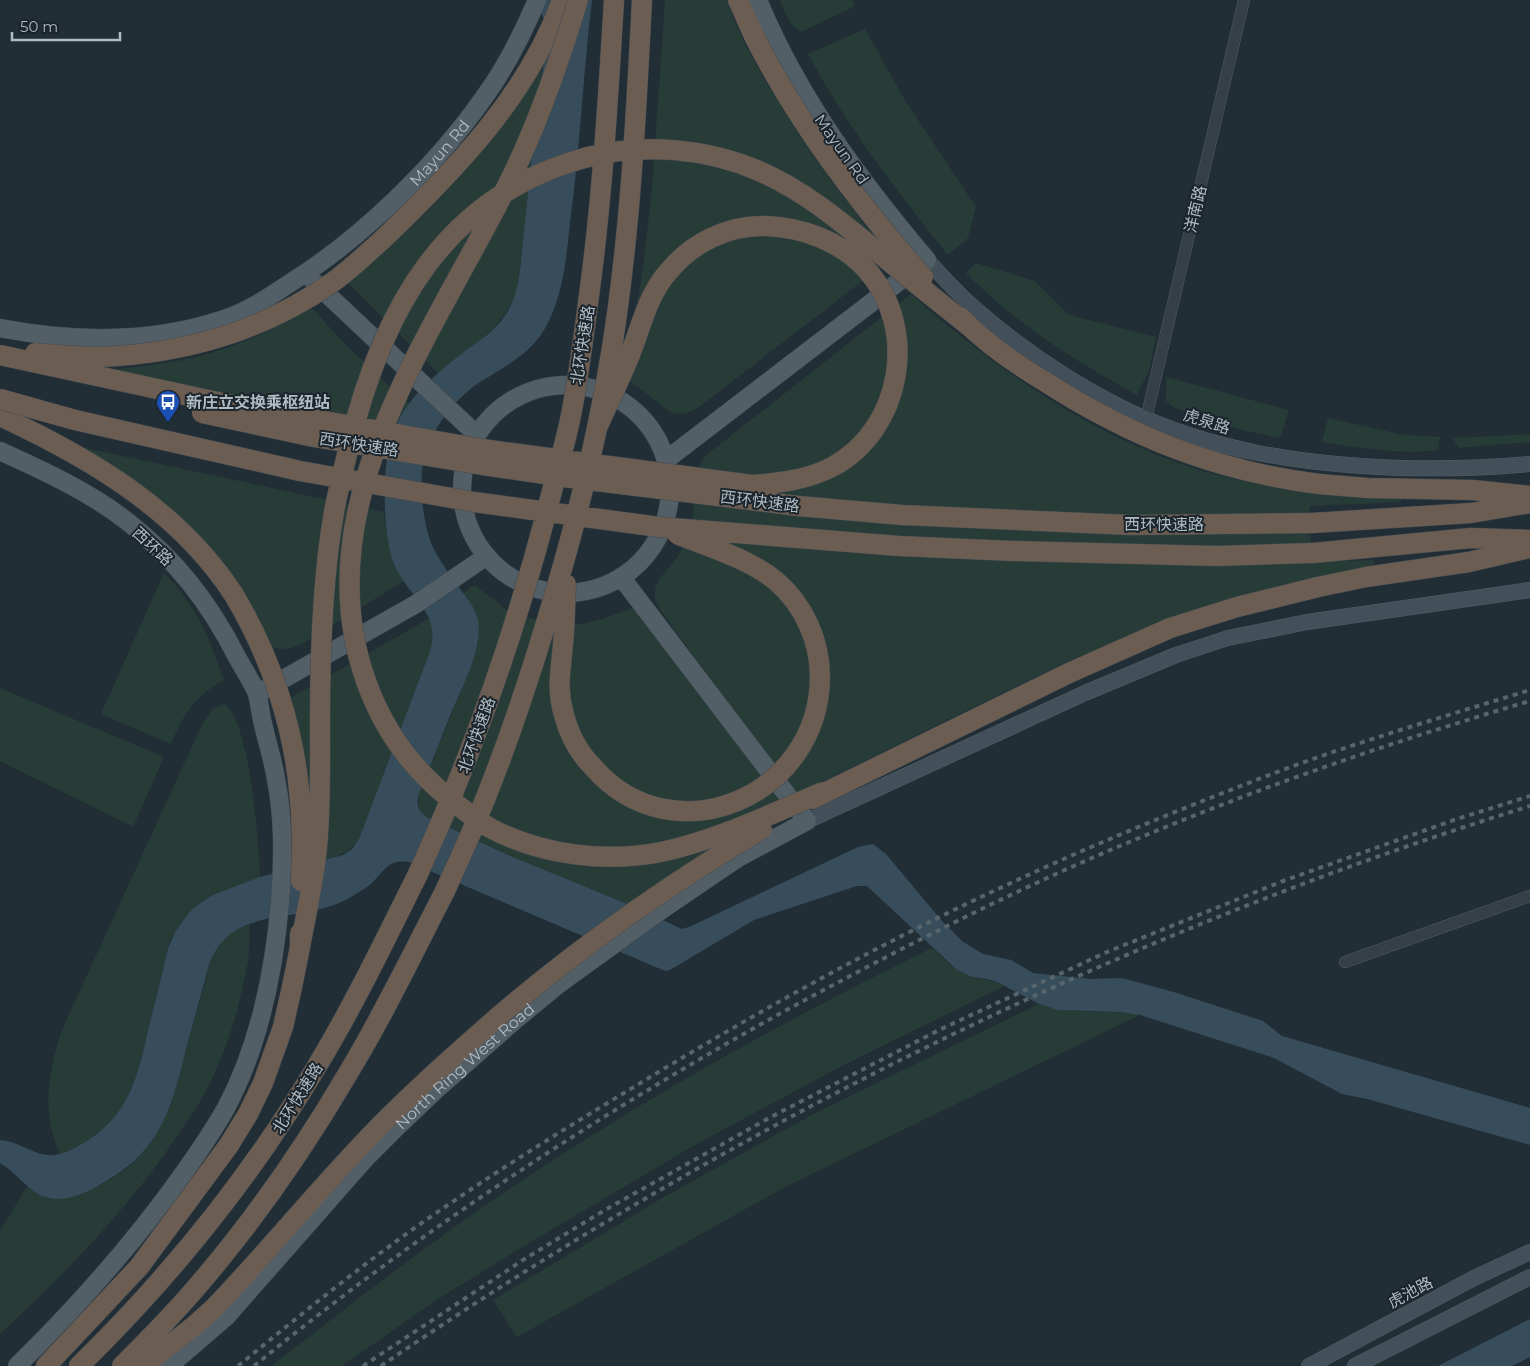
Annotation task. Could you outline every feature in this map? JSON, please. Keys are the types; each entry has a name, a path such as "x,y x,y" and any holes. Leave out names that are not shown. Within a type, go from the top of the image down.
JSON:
{"highway":[{"path":"0,350 99,357 149,354 174,350 242,330 310,297 339,277 382,240 415,209 476,142 503,108 531,66 550,30 562,0"},
{"path":"578,0 558,62 521,157 507,187 425,339 388,419 362,490 355,519 352,544 349,590 356,649 371,695 400,748 417,770 446,796 484,824 511,837 567,853 602,856 641,855 664,851 738,828 823,792 1069,673 1170,628 1237,607 1318,587 1366,577 1469,562 1530,548"},
{"name":"北环快速路","path":"79,1366 139,1305 181,1258 232,1193 270,1140 320,1061 417,876 448,808 476,737 508,648 538,547 570,420 596,248 614,0"},
{"name":"北环快速路","path":"122,1366 158,1330 212,1270 296,1157 348,1074 373,1031 445,891 506,747 536,657 567,553 597,428 611,352 624,254 632,170 642,0"},
{"path":"738,0 770,68 789,101 811,133 873,218 969,326"},
{"path":"46,1366 139,1267 229,1145 248,1114 263,1082 283,1027 300,947 317,845 321,670 325,597 333,515 363,396 388,332 405,298 422,272 442,246 466,222 520,183 540,173 573,161 626,150 662,150 702,154 731,161 776,179 849,228 1021,367 1096,412 1148,438 1235,469 1284,479 1367,488 1473,490 1530,496"},
{"path":"0,355 226,404 482,449 752,485 772,484 805,478 833,466 856,450 876,427 889,404 897,369 895,331 886,301 871,276 854,258 836,245 807,232 784,227 760,226 734,230 706,240 675,263 655,290 631,353 597,428"},
{"name":"西环快速路","path":"0,364 80,386 314,437 572,478 789,504 902,515 1131,525 1312,523 1471,513 1530,503"},
{"name":"西环快速路","path":"0,399 75,420 300,471 474,502 659,527 900,546 1217,556 1313,553 1471,538 1530,540"},
{"path":"0,416 84,460 130,489 160,512 180,529 208,558 245,613 258,640 276,687 289,730 296,769 302,841 300,947"},
{"path":"567,553 563,646 559,686 564,715 578,747 605,781 619,792 640,802 662,809 686,811 728,804 765,787 782,772 798,752 810,728 818,698 820,671 815,640 804,615 794,600 777,582 747,562 659,527"},
{"path":"143,1366 214,1308 354,1152 387,1118 426,1080 499,1016 594,940 675,882 823,792"}],"main road":[{"name":"Mayun Rd","path":"305,274 377,216 437,156 468,120 486,95 518,42 537,0"},
{"name":"Mayun Rd","path":"758,0 785,59 828,130 888,214 927,260"},
{"path":"666,460 927,260"},
{"path":"0,328 33,334 79,338 161,335 226,319 264,300 305,274 477,435"},
{"path":"560,385 580,386 606,392 629,405 644,419 656,435 666,460 670,486 667,513 658,538 642,560 621,577 601,586 579,592 548,591 520,582 507,574 487,556 472,534 466,518 463,501 464,467 477,435 494,414 516,398 540,388 560,385"},
{"name":"西环路","path":"0,451 65,482 89,496 127,522 163,554 201,596 218,620 257,694"},
{"path":"18,1366 94,1285 175,1185 222,1115 243,1072 268,986 278,926 283,855 276,778 262,723 257,694 416,604 487,556"},
{"path":"621,577 807,821"},
{"name":"North Ring West Road","path":"170,1366 226,1317 365,1159 431,1094 559,984 660,911 738,858 807,821"}],"street":[{"name":"洋南路","path":"1146,418 1244,0"},
{"name":"虎泉路","path":"927,260 971,305 1018,342 1069,378 1122,408 1195,437 1228,447 1266,455 1377,467 1448,468 1530,464"},
{"path":"807,821 1085,693 1176,655 1220,641 1307,622 1530,590"},
{"path":"1345,962 1530,896"},
{"name":"虎池路","path":"1308,1366 1474,1278 1530,1252"},
{"path":"1355,1366 1530,1277"}],"green space":[{"path":"665,0 727,0 736,25 748,49 800,137 828,177 888,253 882,266 699,407 681,414 670,412 621,374 635,315 643,269 652,188"},
{"path":"780,0 852,0 855,6 803,31 798,30 791,24"},
{"path":"865,29 906,102 976,207 968,238 948,255 856,133 808,54"},
{"path":"543,67 536,111 528,204 517,289 511,304 495,327 485,337 438,373 348,283 416,221 465,171 505,123"},
{"path":"976,263 1035,281 1069,315 1156,337 1149,370 1137,395 1069,355 1005,309 966,273"},
{"path":"911,294 977,349 1048,398 1123,440 1163,457 1203,471 1252,483 1302,490 1402,499 1401,502 1310,506 1311,562 1374,560 1374,566 1304,580 1179,617 1064,663 795,795 661,611 655,598 656,588 659,580 678,555 689,534 692,524 695,483 700,465 705,456"},
{"path":"312,308 346,345 409,404 394,431 90,373 167,363 208,354 254,337"},
{"path":"1166,377 1289,410 1280,438 1242,430 1173,407 1166,401"},
{"path":"1328,418 1404,435 1440,437 1438,450 1409,452 1322,442"},
{"path":"1530,434 1530,442 1458,448 1453,438"},
{"path":"71,445 384,512 390,548 395,565 404,581 302,644 288,649 270,648 224,573"},
{"path":"164,573 194,610 213,650 224,680 205,693 191,707 171,744 101,714"},
{"path":"472,586 476,586 508,611 537,620 582,624 634,608 644,615 783,804 630,905 508,855 424,815 418,809 419,794 468,674 478,642 476,613 463,593"},
{"path":"430,618 433,634 430,651 359,839 349,850 343,853 309,863 288,699"},
{"path":"0,688 164,757 133,827 0,761"},
{"path":"225,704 234,715 247,758 258,839 260,877 244,883 171,939 144,1048 132,1087 112,1120 99,1133 81,1145 60,1154 50,1123 48,1093 61,1032 200,729 216,707"},
{"path":"250,923 248,961 238,1007 223,1053 211,1081 199,1102 158,1164 116,1216 48,1288 0,1334 0,1231 28,1185 39,1194 47,1197 59,1198 85,1192 99,1186 123,1171 147,1148 159,1130 171,1104 212,957 227,936 238,928"},
{"path":"932,948 962,973 1004,986 836,1069 695,1145 435,1301 342,1366 271,1366 445,1234 505,1192 608,1125 714,1062 877,975"},
{"path":"1039,1004 1064,1010 1140,1015 787,1186 517,1337 493,1300 664,1197 817,1112"}],"water":[{"path":"532,0 592,0 567,251 556,305 538,339 507,366 470,389 452,407 437,428 426,451 422,473 422,497 428,533 438,557 475,610 479,632 470,669 419,794 419,810 427,817 508,855 630,905 682,929 858,847 873,844 886,854 942,921 962,941 983,954 1011,960 1033,973 1091,979 1122,978 1177,993 1263,1021 1282,1036 1530,1108 1530,1145 1367,1099 1342,1094 1274,1058 1140,1015 1120,1012 1058,1010 1039,1004 997,982 972,977 957,970 867,886 857,886 754,920 670,970 665,971 409,862 396,862 387,866 372,883 349,898 330,906 250,923 233,932 219,945 209,965 178,1080 165,1119 151,1142 124,1170 97,1187 83,1193 67,1198 52,1199 33,1191 0,1163 0,1140 14,1143 40,1154 61,1154 82,1144 98,1133 121,1108 129,1094 140,1062 168,948 176,931 195,907 213,895 260,877 343,855 352,849 359,839 430,651 432,637 431,625 427,615 400,575 390,551 385,517 385,477 390,443 400,418 415,396 443,368 487,335 502,320 511,306 517,288 537,101 546,43 544,20"},
{"path":"1530,1319 1530,1357 1512,1366 1438,1366"}],"railway":[{"path":"238,1366 364,1266 416,1227 488,1178 674,1063 857,959 1032,873 1207,799 1340,750 1530,690"},
{"path":"254,1366 382,1267 515,1174 583,1130 722,1047 877,962 1050,876 1187,818 1333,764 1431,731 1530,701"},
{"path":"363,1366 523,1260 605,1210 769,1118 939,1030 1107,952 1283,881 1454,820 1530,796"},
{"path":"381,1366 515,1278 652,1195 792,1116 934,1043 1080,975 1228,913 1378,857 1530,806"}],"place":[{"name":"新庄立交换乘枢纽站","path":"168,423"}]}
